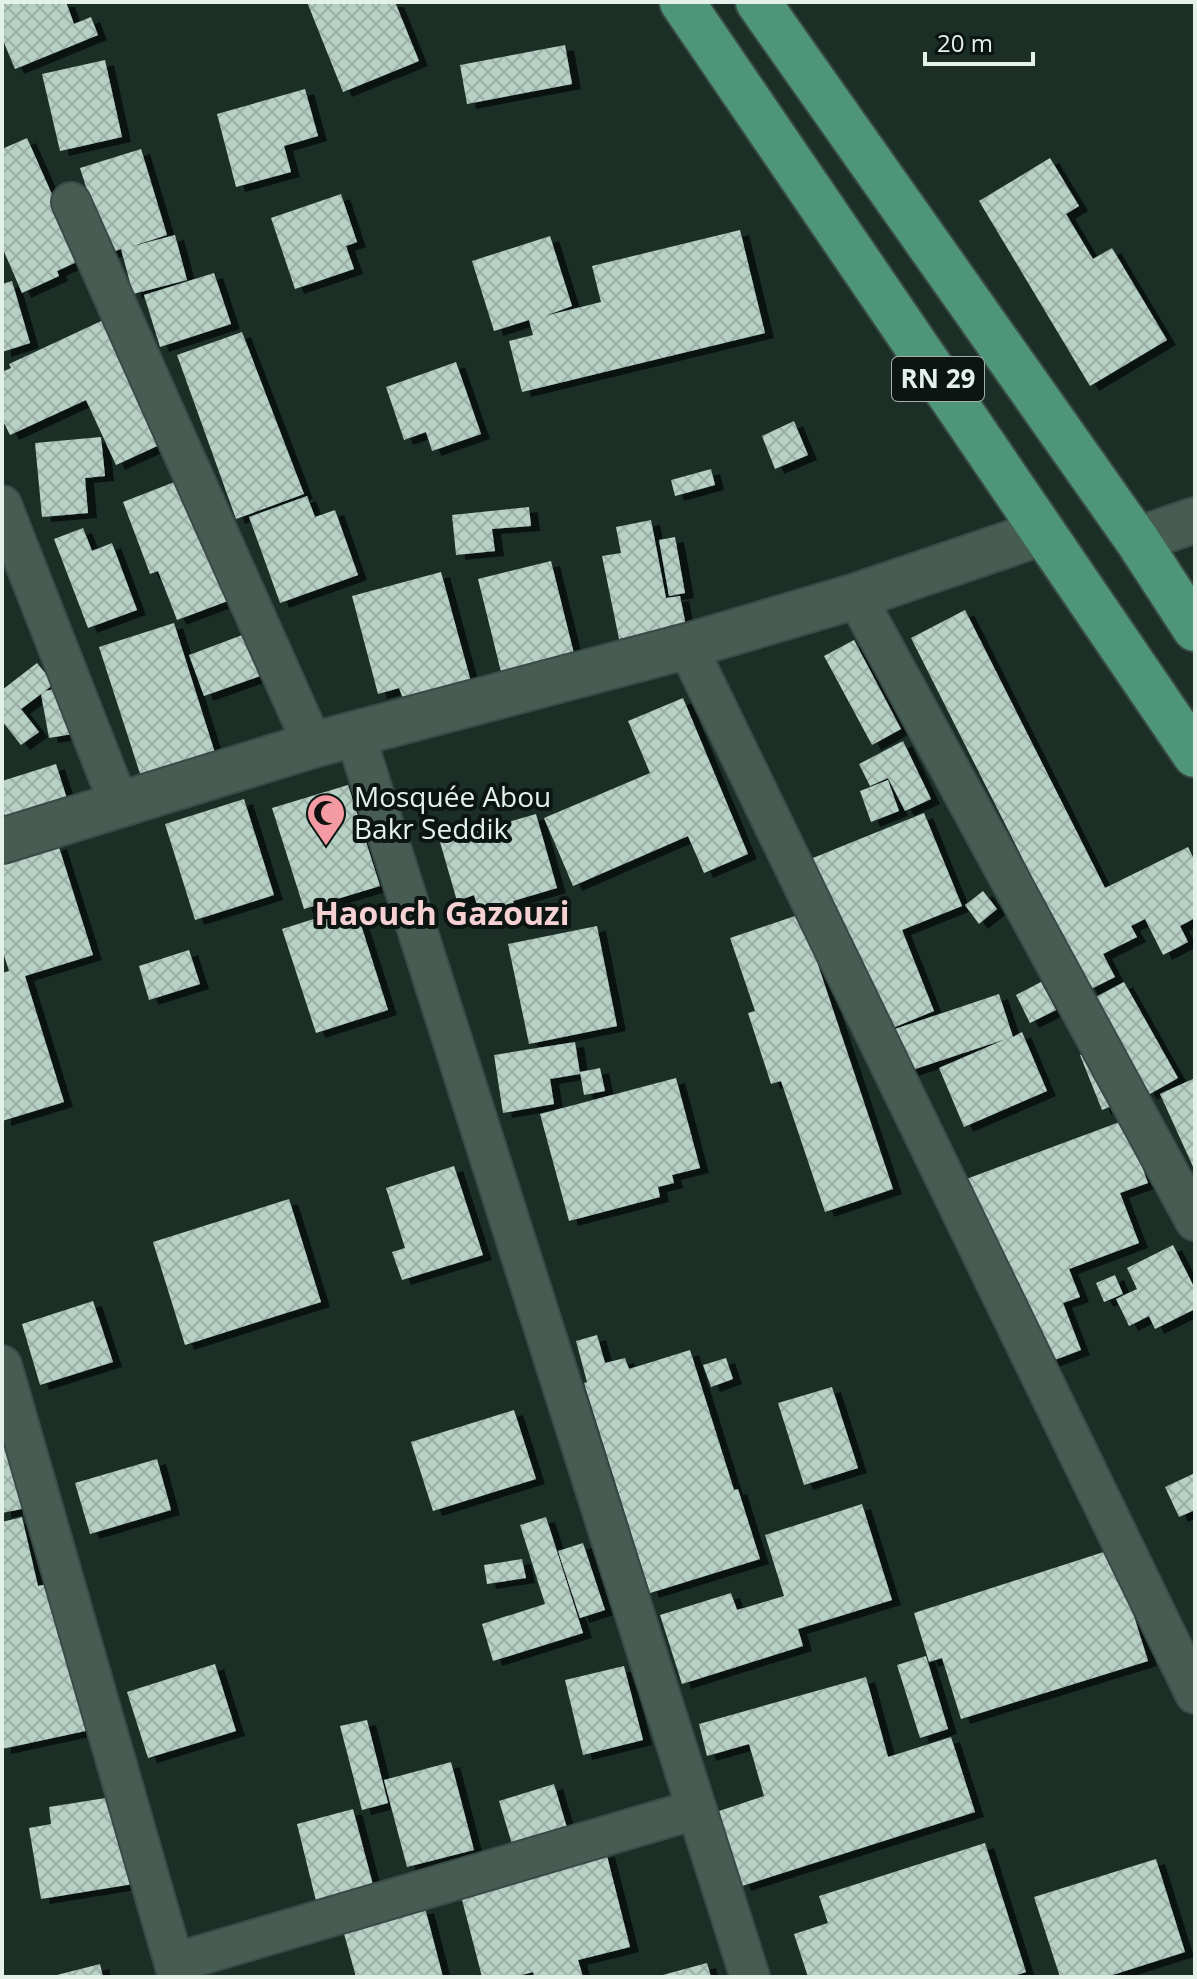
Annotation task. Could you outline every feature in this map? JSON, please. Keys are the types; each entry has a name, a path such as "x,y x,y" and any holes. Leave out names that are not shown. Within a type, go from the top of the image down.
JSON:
{"highway":[{"name":"RN 29","path":"682,2 1195,755"},
{"path":"758,2 1137,540 1195,629"}],"street":[{"path":"71,202 313,745"},
{"path":"2,505 119,804"},
{"path":"1137,540 1195,520"},
{"path":"2,841 313,745 687,646 856,596 1041,533"},
{"path":"856,596 1195,1221"},
{"path":"687,646 1195,1694"},
{"path":"355,734 750,1977"},
{"path":"2,1365 176,1970 697,1809"}],"building":[{"path":"2,2 66,2 74,24 91,17 98,35 15,69 2,38"},
{"path":"307,2 395,2 419,61 343,92"},
{"path":"565,45 572,84 467,104 460,65"},
{"path":"105,60 122,137 60,151 42,74"},
{"path":"305,89 318,136 284,146 291,172 236,187 217,114"},
{"path":"27,138 81,260 57,271 59,276 22,293 2,247 2,149"},
{"path":"141,149 167,235 130,247 175,235 187,280 133,294 121,249 107,254 80,168"},
{"path":"1050,158 1079,206 1066,214 1093,259 1112,248 1167,340 1090,386 979,201"},
{"path":"341,194 357,242 346,246 354,269 295,289 271,218"},
{"path":"740,230 765,333 522,392 509,341 533,335 529,320 494,331 472,261 550,236 572,306 545,316 601,302 592,266"},
{"path":"214,273 231,324 160,347 144,295"},
{"path":"12,281 30,343 2,352 2,284"},
{"path":"112,316 168,441 116,465 86,400 10,435 2,419 2,372 11,368 9,364"},
{"path":"242,332 304,494 236,519 177,355"},
{"path":"456,362 481,434 432,451 426,432 404,440 386,387"},
{"path":"794,421 808,455 775,469 762,436"},
{"path":"101,437 105,476 85,478 88,513 42,517 35,443"},
{"path":"711,469 715,485 675,496 671,480"},
{"path":"195,474 191,514 203,549 224,540 233,599 177,620 158,571 150,574 123,502"},
{"path":"307,496 315,517 335,510 358,575 280,603 249,517"},
{"path":"529,507 531,526 492,529 495,551 456,555 452,515"},
{"path":"651,520 666,598 680,596 686,626 619,639 602,556 621,553 616,527"},
{"path":"83,528 92,551 112,543 137,610 88,628 54,539"},
{"path":"675,537 685,593 669,596 659,540"},
{"path":"551,561 577,666 504,684 478,579"},
{"path":"441,572 471,682 404,701 399,688 378,694 352,596"},
{"path":"965,610 1105,888 1188,847 1195,861 1195,918 1180,926 1188,942 1163,955 1145,919 1131,926 1137,937 1103,954 1115,977 1089,990 911,638"},
{"path":"174,623 215,753 144,786 99,647"},
{"path":"245,634 260,676 204,696 189,655"},
{"path":"854,640 901,729 872,745 824,656"},
{"path":"37,663 54,684 45,691 69,686 78,733 49,738 41,694 21,709 39,732 21,745 2,721 2,690"},
{"path":"683,698 748,854 704,873 688,836 573,886 544,818 650,773 628,721"},
{"path":"903,741 931,799 905,811 888,778 870,786 859,764"},
{"path":"56,764 68,802 7,822 2,807 2,781"},
{"path":"888,780 899,811 871,822 860,791"},
{"name":"Mosquée Abou Bakr Seddik","path":"348,785 380,886 304,909 272,808"},
{"path":"244,799 274,895 195,920 165,824"},
{"path":"924,813 962,906 902,930 934,1011 878,1034 808,860"},
{"path":"536,814 557,888 513,901 515,907 481,918 474,895 457,901 440,842"},
{"path":"58,844 93,955 25,976 64,1102 2,1121 2,973 9,971 2,949 2,862"},
{"path":"983,891 997,909 979,924 965,905"},
{"path":"355,906 388,1010 316,1033 282,929"},
{"path":"801,914 893,1189 825,1212 781,1081 771,1084 748,1013 755,1011 730,938"},
{"path":"597,926 617,1026 529,1044 508,944"},
{"path":"189,950 200,984 149,1000 139,966"},
{"path":"1041,982 1056,1010 1030,1023 1016,995"},
{"path":"1124,982 1178,1078 1148,1095 1094,998"},
{"path":"999,994 1013,1037 1022,1032 1047,1091 964,1127 939,1068 1006,1039 897,1075 883,1033"},
{"path":"575,1042 580,1074 550,1079 554,1104 503,1113 494,1055"},
{"path":"1102,1046 1124,1101 1102,1110 1080,1055"},
{"path":"600,1068 605,1091 584,1095 580,1072"},
{"path":"676,1078 700,1168 672,1175 674,1183 658,1187 660,1197 569,1221 540,1114"},
{"path":"1195,1078 1195,1171 1160,1094"},
{"path":"1125,1120 1148,1183 1120,1193 1139,1243 1069,1269 1080,1297 1063,1303 1081,1350 1044,1364 961,1181"},
{"path":"454,1166 483,1255 402,1280 392,1252 405,1248 386,1188"},
{"path":"289,1199 321,1302 185,1345 153,1242"},
{"path":"1173,1245 1195,1289 1195,1309 1155,1329 1149,1316 1129,1326 1116,1299 1137,1289 1127,1268"},
{"path":"1115,1275 1123,1294 1104,1302 1096,1283"},
{"path":"93,1301 113,1362 40,1385 22,1324"},
{"path":"597,1335 605,1363 625,1358 629,1369 690,1350 734,1490 738,1489 760,1559 650,1593 584,1383 587,1382 576,1341"},
{"path":"726,1358 733,1379 711,1387 703,1365"},
{"path":"832,1387 858,1468 804,1485 778,1403"},
{"path":"514,1410 536,1479 433,1511 411,1442"},
{"path":"23,1443 36,1506 2,1513 2,1447"},
{"path":"157,1459 171,1510 90,1534 75,1483"},
{"path":"1195,1473 1195,1510 1179,1517 1165,1487"},
{"path":"862,1504 892,1600 798,1629 803,1646 682,1684 660,1615 731,1593 737,1610 784,1596 765,1535"},
{"path":"22,1517 38,1586 58,1582 90,1730 2,1749 2,1522"},
{"path":"546,1517 583,1633 493,1661 482,1624 545,1604 520,1525"},
{"path":"583,1543 605,1610 580,1618 558,1551"},
{"path":"1113,1549 1148,1661 961,1719 942,1658 929,1662 914,1613"},
{"path":"522,1559 526,1578 487,1584 484,1565"},
{"path":"926,1656 948,1729 920,1738 897,1665"},
{"path":"215,1664 236,1731 148,1758 127,1692"},
{"path":"624,1666 643,1740 583,1755 565,1680"},
{"path":"866,1677 888,1757 951,1737 975,1812 742,1886 719,1811 764,1796 749,1744 707,1756 699,1724"},
{"path":"367,1720 388,1803 362,1810 340,1726"},
{"path":"451,1762 474,1850 407,1867 384,1780"},
{"path":"554,1784 576,1858 606,1852 630,1947 578,1960 583,1977 534,1977 533,1972 514,1977 482,1977 461,1896 531,1878 529,1871 521,1874 499,1801"},
{"path":"118,1796 133,1884 41,1899 29,1828 51,1824 49,1807"},
{"path":"353,1809 373,1885 316,1901 297,1824"},
{"path":"985,1843 1026,1972 1011,1977 808,1977 794,1934 828,1923 819,1896"},
{"path":"1156,1859 1185,1952 1106,1977 1060,1977 1034,1897"},
{"path":"425,1908 443,1977 356,1977 343,1930"},
{"path":"707,1963 711,1977 659,1977 659,1976"},
{"path":"100,1964 103,1977 53,1976"}],"place":[{"name":"Mosquée Abou Bakr Seddik","path":"326,847"}],"district":[{"name":"Haouch Gazouzi","path":"442,914"}]}
